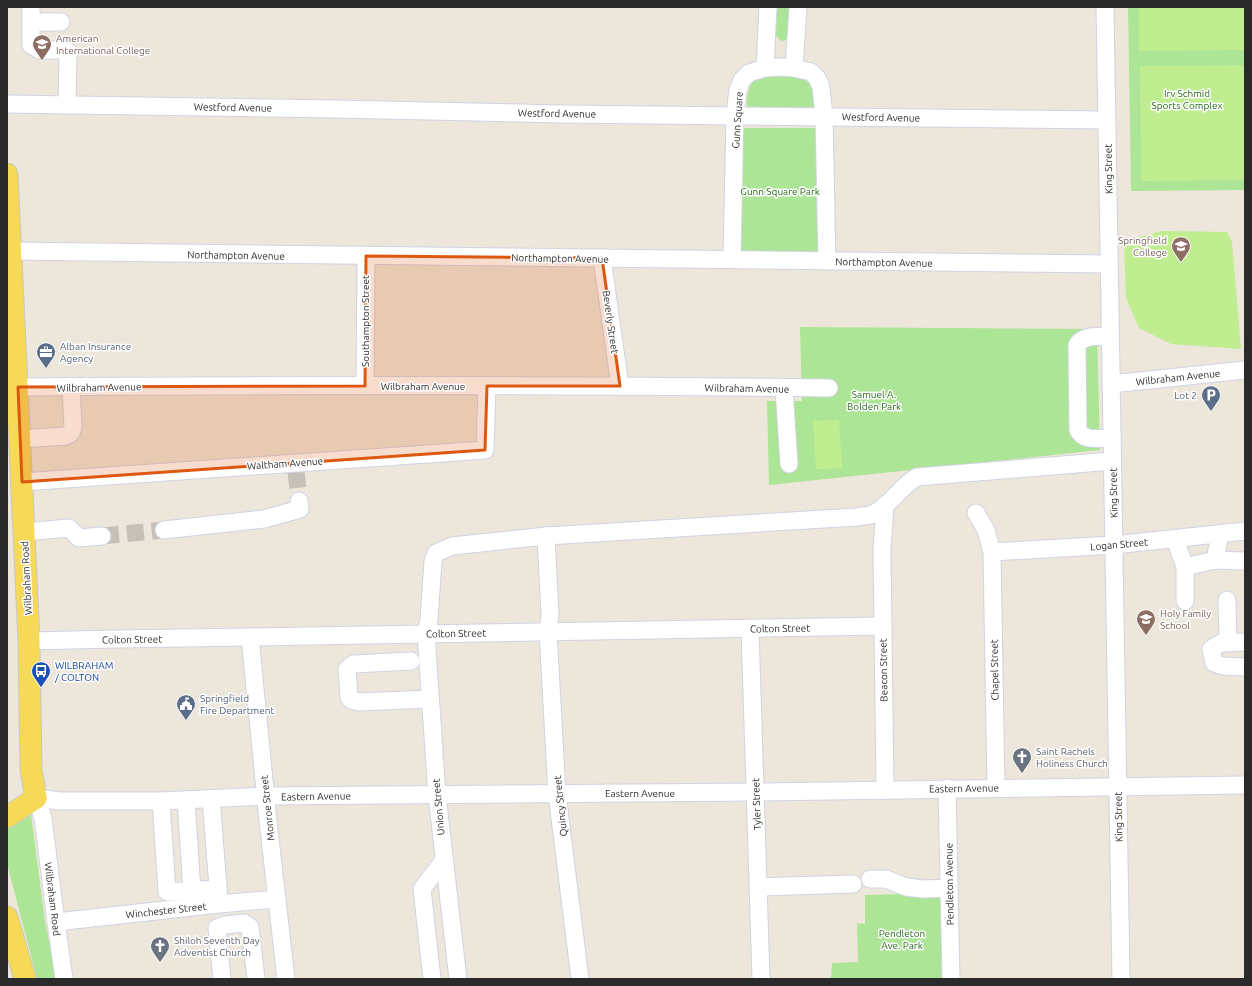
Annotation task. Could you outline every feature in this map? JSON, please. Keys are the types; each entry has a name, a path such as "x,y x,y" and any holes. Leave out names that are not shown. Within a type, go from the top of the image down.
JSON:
{"main road":[{"name":"Wilbraham Road","path":"7,174 11,251 11,332 18,388 29,641 31,770 36,798"},
{"name":"Eastern Avenue","path":"7,802 16,796 36,798"},
{"path":"7,817 36,798"},
{"path":"7,917 26,979"}],"street":[{"path":"765,68 768,7"},
{"path":"794,68 798,7"},
{"name":"King Street","path":"1105,7 1121,979"},
{"path":"61,22 31,14 31,45 40,50 63,50 68,52 67,105"},
{"name":"Gunn Square","path":"732,259 736,98 742,80 749,73 765,68 781,66 811,72 818,78 822,92 824,116 827,261"},
{"name":"Westford Avenue","path":"7,104 562,114 1107,120"},
{"name":"Northampton Avenue","path":"11,251 1109,264"},
{"name":"Southampton Street","path":"365,386 366,256"},
{"name":"Beverly Street","path":"602,258 620,386"},
{"path":"1110,336 1085,338 1080,340 1077,345 1078,430 1085,438 1112,438"},
{"name":"Wilbraham Avenue","path":"1111,384 1245,370"},
{"name":"Wilbraham Avenue","path":"18,388 365,386 829,388"},
{"name":"Waltham Avenue","path":"22,482 296,467 485,450 487,386"},
{"path":"20,439 66,436 71,433 71,387"},
{"path":"784,388 789,464"},
{"path":"546,536 857,517 871,515 885,505 909,481 917,477 1112,461"},
{"path":"164,530 264,519 300,509 299,502"},
{"name":"Beacon Street","path":"885,505 882,550 885,790"},
{"name":"Chapel Street","path":"976,513 986,530 992,552 996,788"},
{"path":"24,532 70,528 79,538 102,536"},
{"name":"Logan Street","path":"992,552 1114,545 1245,531"},
{"path":"1215,560 1220,534"},
{"name":"Quincy Street","path":"546,536 550,615 548,631 557,794 580,979"},
{"name":"Union Street","path":"458,979 437,795 426,634 429,620 433,562 436,553 452,546 546,536"},
{"path":"1175,539 1185,567 1185,601"},
{"path":"1185,567 1215,560 1244,561"},
{"path":"1227,600 1237,642 1221,643 1211,649 1214,663 1223,666 1245,667"},
{"name":"Colton Street","path":"29,641 187,631 250,638 548,631 883,626"},
{"name":"Tyler Street","path":"750,629 762,979"},
{"name":"Monroe Street","path":"250,638 265,796 286,979"},
{"path":"411,661 353,664 347,669 349,697 351,700 359,702 430,699"},
{"name":"Eastern Avenue","path":"36,798 60,801 161,801 265,796 755,792 947,788 1245,785"},
{"name":"Pendleton Avenue","path":"947,788 951,979"},
{"name":"Wilbraham Road","path":"36,798 43,818 64,979"},
{"path":"211,799 218,897 225,925"},
{"path":"186,800 192,891"},
{"path":"161,801 169,910"},
{"path":"432,979 422,889 444,860"},
{"path":"870,879 886,879 911,888 949,888"},
{"path":"758,887 853,884"},
{"path":"167,892 192,891 218,897"},
{"name":"Winchester Street","path":"56,922 169,910 218,897 276,899"},
{"path":"222,979 217,928 225,925 244,923 250,928 256,979"}],"highlighted area":[{"path":"366,256 602,258 620,386 487,386 485,450 22,482 18,387 365,386"}],"green space":[{"path":"775,7 790,7 789,37 784,41 780,40 776,36"},
{"name":"Irv Schmid Sports Complex","path":"1128,7 1245,7 1245,190 1131,191"},
{"path":"1139,7 1245,7 1245,50 1139,51"},
{"path":"769,63 809,80 815,92 817,107 747,107 748,93 752,82"},
{"path":"1245,65 1245,180 1141,181 1140,66"},
{"name":"Gunn Square Park","path":"743,128 820,128 818,255 741,255"},
{"path":"1161,231 1227,232 1232,242 1241,349 1171,344 1139,328 1126,298 1124,242"},
{"name":"Samuel A. Bolden Park","path":"800,327 1097,329 1100,450 769,485 767,401 802,401"},
{"path":"839,420 842,468 816,469 813,421"},
{"path":"31,814 45,922 57,979 37,979 8,867 7,829 24,816"},
{"name":"Pendleton Ave. Park","path":"940,893 942,979 831,979 832,963 858,962 857,923 865,924 865,895"}],"tunnel":[{"path":"296,471 299,501"},
{"path":"102,536 164,530"}],"place":[{"name":"American International College","path":"42,61"},
{"name":"Springfield College","path":"1181,263"},
{"name":"Alban Insurance Agency","path":"46,369"},
{"name":"Lot 2","path":"1211,412"},
{"name":"Holy Family School","path":"1146,636"},
{"name":"WILBRAHAM / COLTON","path":"41,688"},
{"name":"Springfield Fire Department","path":"186,721"},
{"name":"Saint Rachels Holiness Church","path":"1022,774"},
{"name":"Shiloh Seventh Day Adventist Church","path":"160,963"}]}
